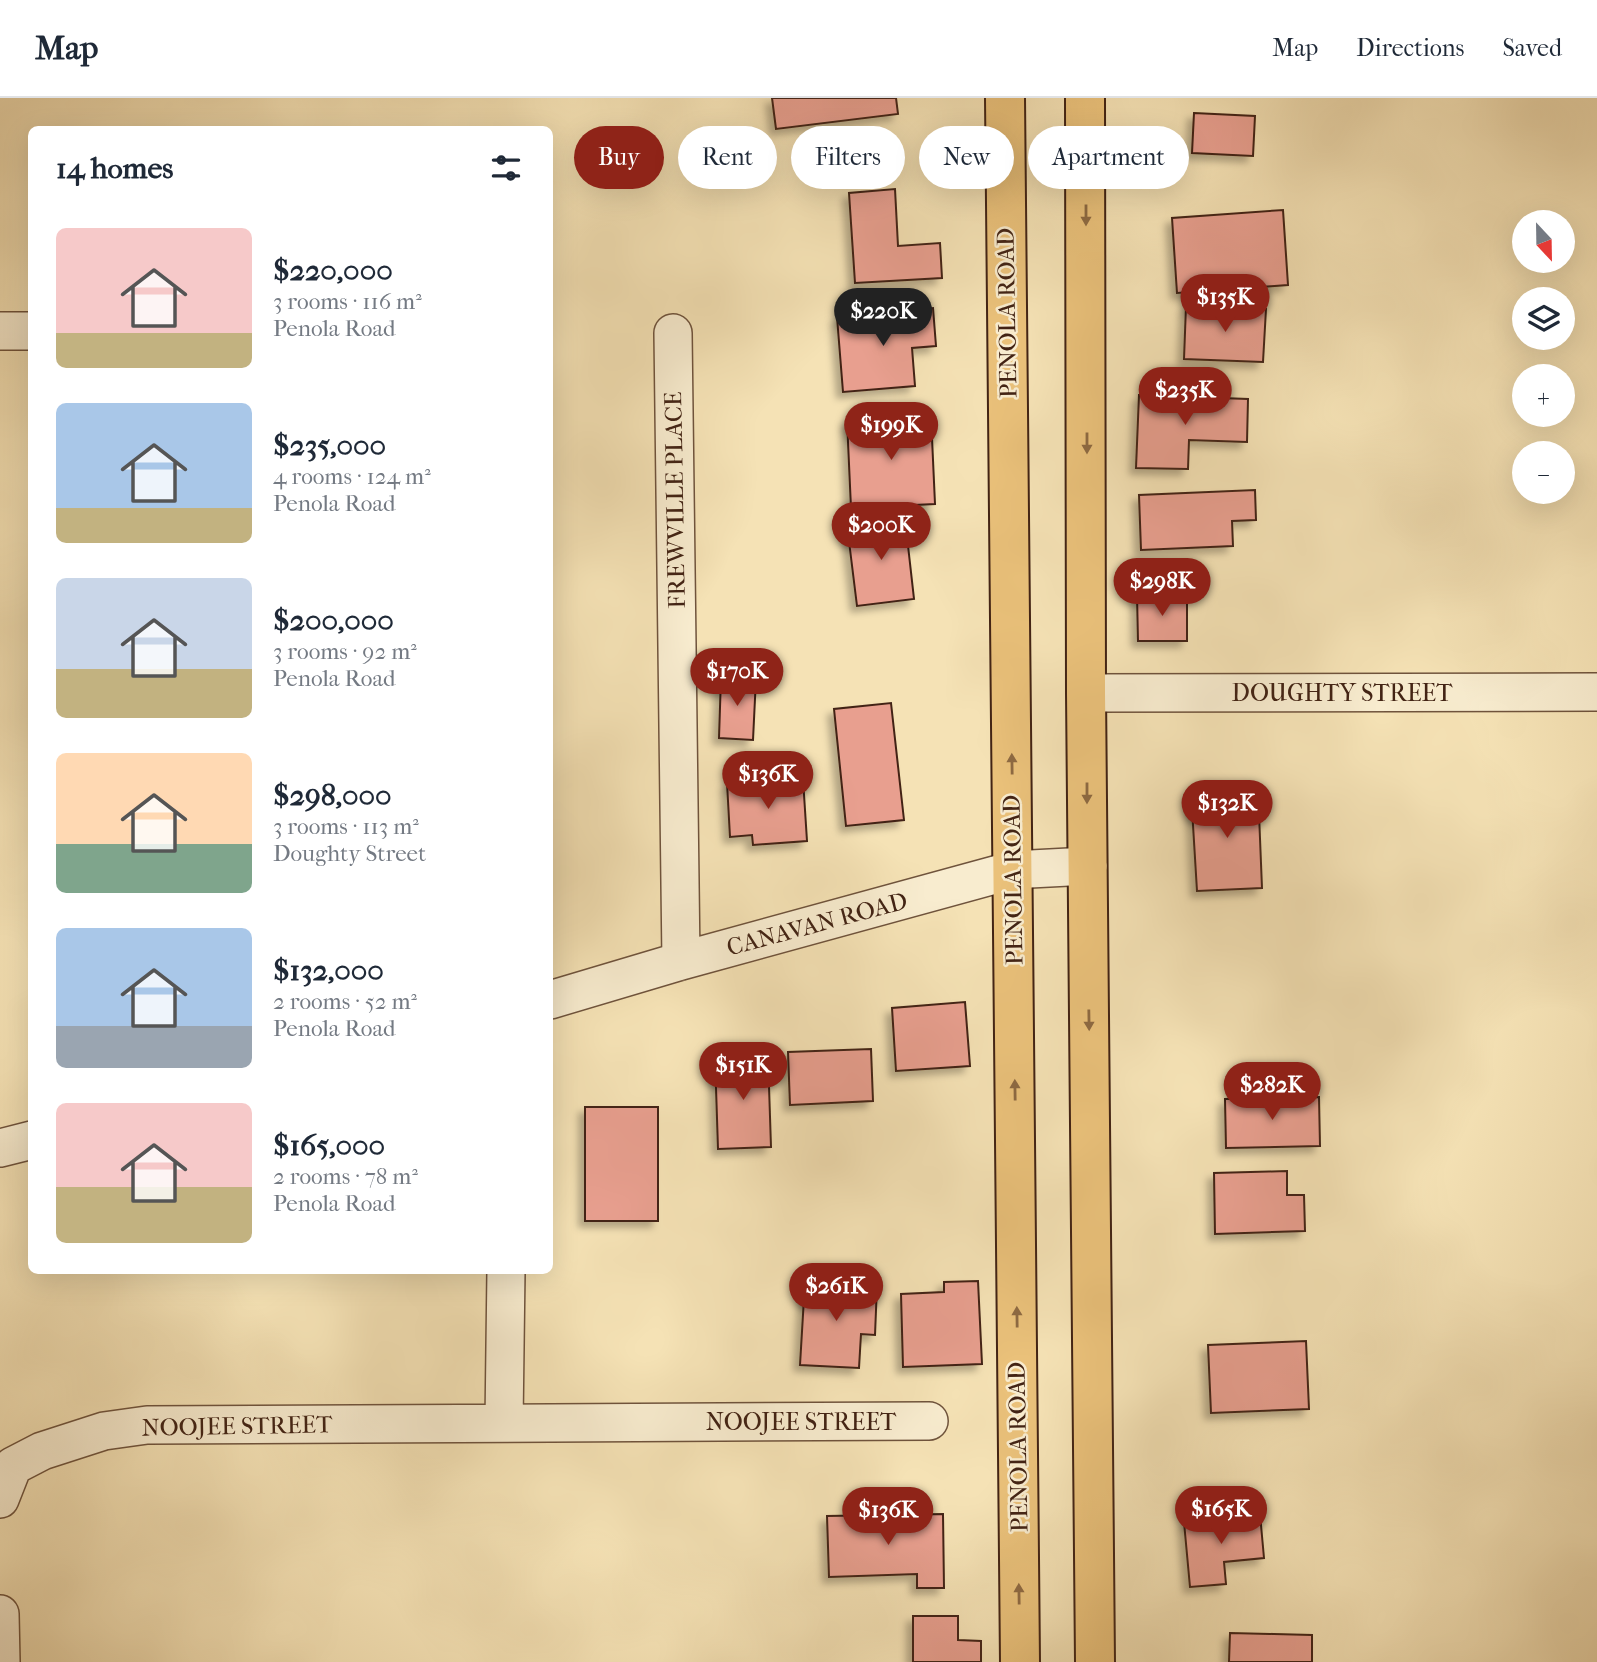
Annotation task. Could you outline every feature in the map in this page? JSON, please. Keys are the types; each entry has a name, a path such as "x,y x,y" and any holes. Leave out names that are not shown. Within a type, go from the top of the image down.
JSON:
{"highway":[{"name":"PENOLA ROAD","path":"1005,98 1020,1662"},
{"path":"1085,98 1086,693 1095,1662"}],"street":[{"path":"0,331 28,331"},
{"name":"FREWVILLE PLACE","path":"673,332 681,961"},
{"name":"DOUGHTY STREET","path":"1086,693 1597,692"},
{"name":"CANAVAN ROAD","path":"553,999 681,961 1013,870 1088,866"},
{"path":"0,1148 28,1141"},
{"path":"504,1423 506,1274"},
{"name":"NOOJEE STREET","path":"0,1499 13,1466 42,1451 104,1431 147,1425 929,1421"},
{"path":"0,1614 1,1662"}],"building":[{"path":"772,98 896,98 898,114 777,129"},
{"path":"1194,113 1255,116 1253,156 1192,153"},
{"path":"895,189 898,246 940,243 942,278 855,283 849,193"},
{"path":"1283,210 1288,285 1177,293 1172,218"},
{"path":"1186,306 1266,309 1263,362 1184,359"},
{"path":"933,308 936,346 912,348 915,386 843,392 837,317"},
{"path":"1139,395 1248,399 1247,442 1189,440 1188,469 1136,468"},
{"path":"931,416 935,504 851,508 847,420"},
{"path":"1255,490 1256,520 1232,521 1233,546 1141,550 1139,495"},
{"path":"905,519 914,599 857,606 847,525"},
{"path":"1187,594 1187,641 1138,641 1137,595"},
{"path":"721,677 756,678 753,740 719,738"},
{"path":"891,703 904,820 846,826 834,709"},
{"path":"803,779 807,841 753,845 752,835 730,837 727,783"},
{"path":"1258,789 1262,888 1197,891 1191,792"},
{"path":"965,1002 970,1066 896,1071 892,1008"},
{"path":"871,1049 873,1101 790,1105 788,1052"},
{"path":"768,1056 771,1147 718,1149 715,1057"},
{"path":"1319,1097 1320,1146 1226,1148 1225,1099"},
{"path":"585,1107 658,1107 658,1221 585,1221"},
{"path":"1287,1171 1287,1195 1304,1195 1305,1231 1215,1234 1214,1173"},
{"path":"805,1281 877,1285 875,1335 861,1334 859,1368 800,1365"},
{"path":"978,1281 982,1364 903,1367 901,1294 944,1292 944,1282"},
{"path":"1306,1341 1309,1409 1211,1413 1208,1345"},
{"path":"943,1514 944,1588 917,1588 917,1574 829,1577 827,1516"},
{"path":"1260,1514 1264,1558 1224,1562 1226,1584 1190,1587 1184,1522"},
{"path":"913,1616 958,1616 958,1640 981,1641 981,1662 913,1662"},
{"path":"1230,1633 1312,1635 1312,1662 1229,1662"}]}
